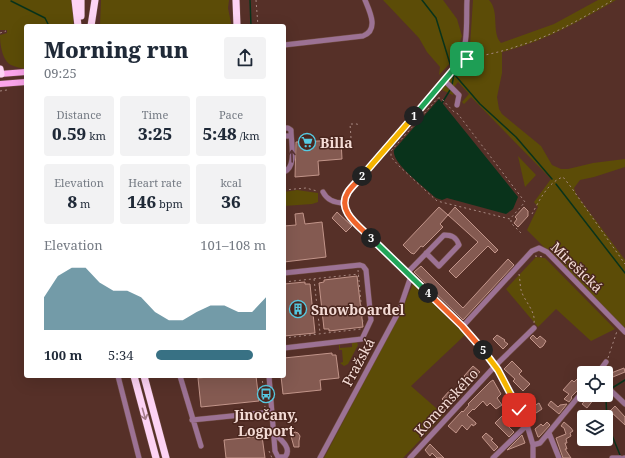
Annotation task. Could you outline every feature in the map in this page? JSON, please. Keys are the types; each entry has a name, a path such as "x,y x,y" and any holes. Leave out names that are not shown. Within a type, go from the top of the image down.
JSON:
{"highway":[{"path":"75,0 79,24"},
{"path":"79,24 81,0"},
{"path":"91,0 91,24"},
{"path":"91,24 95,0"},
{"path":"236,0 237,24"},
{"path":"237,16 239,24"},
{"path":"135,378 156,458"},
{"path":"145,378 166,458"}],"main road":[{"path":"24,72 0,72 1,84 24,82"}],"street":[{"path":"286,45 363,36 367,34 372,28 372,24 365,0"},
{"path":"467,0 465,45 461,60 348,192 344,203 348,215 462,326 477,342 495,366 527,425 533,445 534,458"},
{"path":"445,80 459,95 457,105"},
{"path":"286,128 291,130 292,163 286,171"},
{"path":"286,136 291,136"},
{"path":"323,192 329,199 335,202 344,203"},
{"path":"409,274 426,253 444,235 451,235 457,239 459,245 439,266 426,253"},
{"name":"Mirešická","path":"462,326 532,251 539,248 547,252 623,332"},
{"path":"286,273 358,265 363,266 366,270 371,320 362,339 286,348"},
{"name":"Pražská","path":"320,458 399,311 409,274"},
{"name":"Komenského","path":"410,458 495,366 534,328"},
{"path":"603,366 606,362"},
{"path":"119,378 139,458"},
{"path":"181,378 201,446"},
{"path":"268,378 272,412 273,432 275,454 278,457 283,457 287,454 288,448 273,432"},
{"path":"613,393 625,404"},
{"path":"533,445 540,444 577,399"},
{"path":"192,420 272,412"},
{"path":"493,458 527,425"},
{"path":"549,433 559,458"},
{"path":"612,458 620,458"}],"path":[{"path":"256,0 258,24"},
{"path":"461,60 494,53 525,44 561,29 612,0"},
{"path":"0,33 6,31"},
{"path":"438,98 441,98 453,111 458,114 525,202 510,219 437,200 399,166 392,157 391,151 438,98"},
{"path":"351,138 350,124 359,125"},
{"path":"532,214 552,184 563,177 625,264"},
{"path":"286,190 306,188 323,192"},
{"path":"510,219 511,223 523,235"},
{"path":"531,260 536,255 546,257"},
{"path":"286,338 363,329 358,265"},
{"path":"518,267 521,291 530,306 535,319 534,328"},
{"path":"286,282 359,274"},
{"path":"314,279 320,334"},
{"path":"606,362 618,329 623,332"},
{"path":"262,378 265,405"}],"shaded area":[{"path":"0,0 71,0 74,13 73,24 24,24 24,68 11,65 5,59 1,47 0,35 7,33 7,30 0,30"},
{"path":"101,0 229,0 228,8 231,24 100,24"},
{"path":"383,0 443,0 457,19 462,36 453,60 439,75 440,67 427,52 419,38"},
{"path":"473,0 489,0 494,10 496,33 501,43 554,24 598,0 616,0 547,37 502,52 502,73 497,97 499,109 502,114 541,146 552,165 561,169 568,169 593,163 625,159 625,167 580,180 574,188 576,194 625,260 625,328 613,318 527,230 538,207 534,202 551,179 471,97 464,104 462,102 469,94 458,82 455,86 453,95 442,90 449,80 464,66 470,46"},
{"path":"439,99 518,197 513,209 506,214 447,198 442,200 436,198 398,162 394,150"},
{"path":"518,156 536,175 525,187"},
{"path":"297,190 318,193 318,202 312,204 286,206 286,192"},
{"path":"536,257 545,258 615,329 591,341 556,309 538,327 506,289"},
{"path":"413,284 465,335 411,386 444,415 403,458 324,458 401,312"},
{"path":"357,342 358,345 348,364 344,366 340,363 343,362 342,350 339,350 339,345 340,348 352,347 352,343"}],"building":[{"path":"341,140 342,159 318,161 319,175 295,177 296,142"},
{"path":"439,207 448,215 440,224 443,227 423,247 421,246 414,254 411,253 403,245"},
{"path":"455,207 498,250 495,253 488,246 456,278 449,271 478,242 448,215"},
{"path":"524,207 528,211 528,216 518,227 514,223 517,219 515,217"},
{"path":"337,212 352,226 346,232 332,218"},
{"path":"303,213 305,224 322,222 326,257 286,262 286,226 296,225 295,214"},
{"path":"508,259 514,265 463,320 414,272 421,266 463,308"},
{"path":"357,276 363,327 329,331 329,329 324,329 319,283 324,282 324,280"},
{"name":"Snowboardel","path":"305,282 305,284 310,284 315,333 286,336 286,284"},
{"path":"497,335 508,344 503,349 493,339"},
{"path":"533,335 537,339 540,336 546,341 543,346 540,348 530,338"},
{"path":"332,353 332,355 336,355 339,378 320,380 321,390 283,394 281,378 286,378 286,358"},
{"path":"512,361 522,371 519,374 530,384 523,391 513,381 515,379 504,369"},
{"path":"473,366 480,372 470,382 464,376"},
{"path":"624,368 625,372 613,377 613,372"},
{"path":"198,378 256,378 259,401 201,407"},
{"path":"577,379 577,391 571,397 572,398 569,402 564,399 569,394 563,390 572,380 574,382"},
{"path":"493,380 501,394 497,398 502,405 496,409 490,403 487,406 483,401 467,415 476,424 473,426 472,424 467,430 462,425 456,433 448,426"},
{"path":"451,389 458,395 448,405 442,399"},
{"path":"526,393 529,396 528,398 532,407 539,403 542,409 530,417 525,406 526,405 521,399"},
{"path":"551,401 558,407 560,405 567,404 559,414 548,405"},
{"path":"584,402 592,402 587,408 582,404"},
{"path":"615,406 625,417 625,425 613,414 613,410 611,410"},
{"path":"505,413 508,416 503,421 514,432 509,437 495,423"},
{"path":"547,422 550,425 538,437 535,429 541,424 543,426"},
{"path":"564,422 573,431 570,433 571,436 566,439 567,443 565,443 567,449 565,449 571,458 563,458 556,438 566,434 564,428 561,426"},
{"path":"295,432 300,436 299,447 294,447 291,436"},
{"path":"486,433 493,439 491,440 498,447 494,451 482,437"},
{"path":"522,435 525,443 507,450"},
{"path":"262,436 265,458 226,458 224,440"},
{"path":"430,444 444,458 437,458 432,453 430,456 425,450"}],"waterway":[{"path":"250,0 251,24"},
{"path":"422,0 436,18 451,67"},
{"path":"11,1 45,18 48,24"},
{"path":"454,74 480,104 516,137 552,179"},
{"path":"452,85 454,74"},
{"path":"442,103 450,90"},
{"path":"556,184 625,273"},
{"path":"613,387 625,380"},
{"path":"606,402 607,423 620,455"}],"place":[{"name":"Billa","path":"307,142"},
{"name":"Snowboardel","path":"298,309"},
{"name":"Jinočany, Logport","path":"266,394"}],"route":[{"path":"467,59 461,60 348,192 344,203 348,215 477,342 498,370 519,410"}]}
